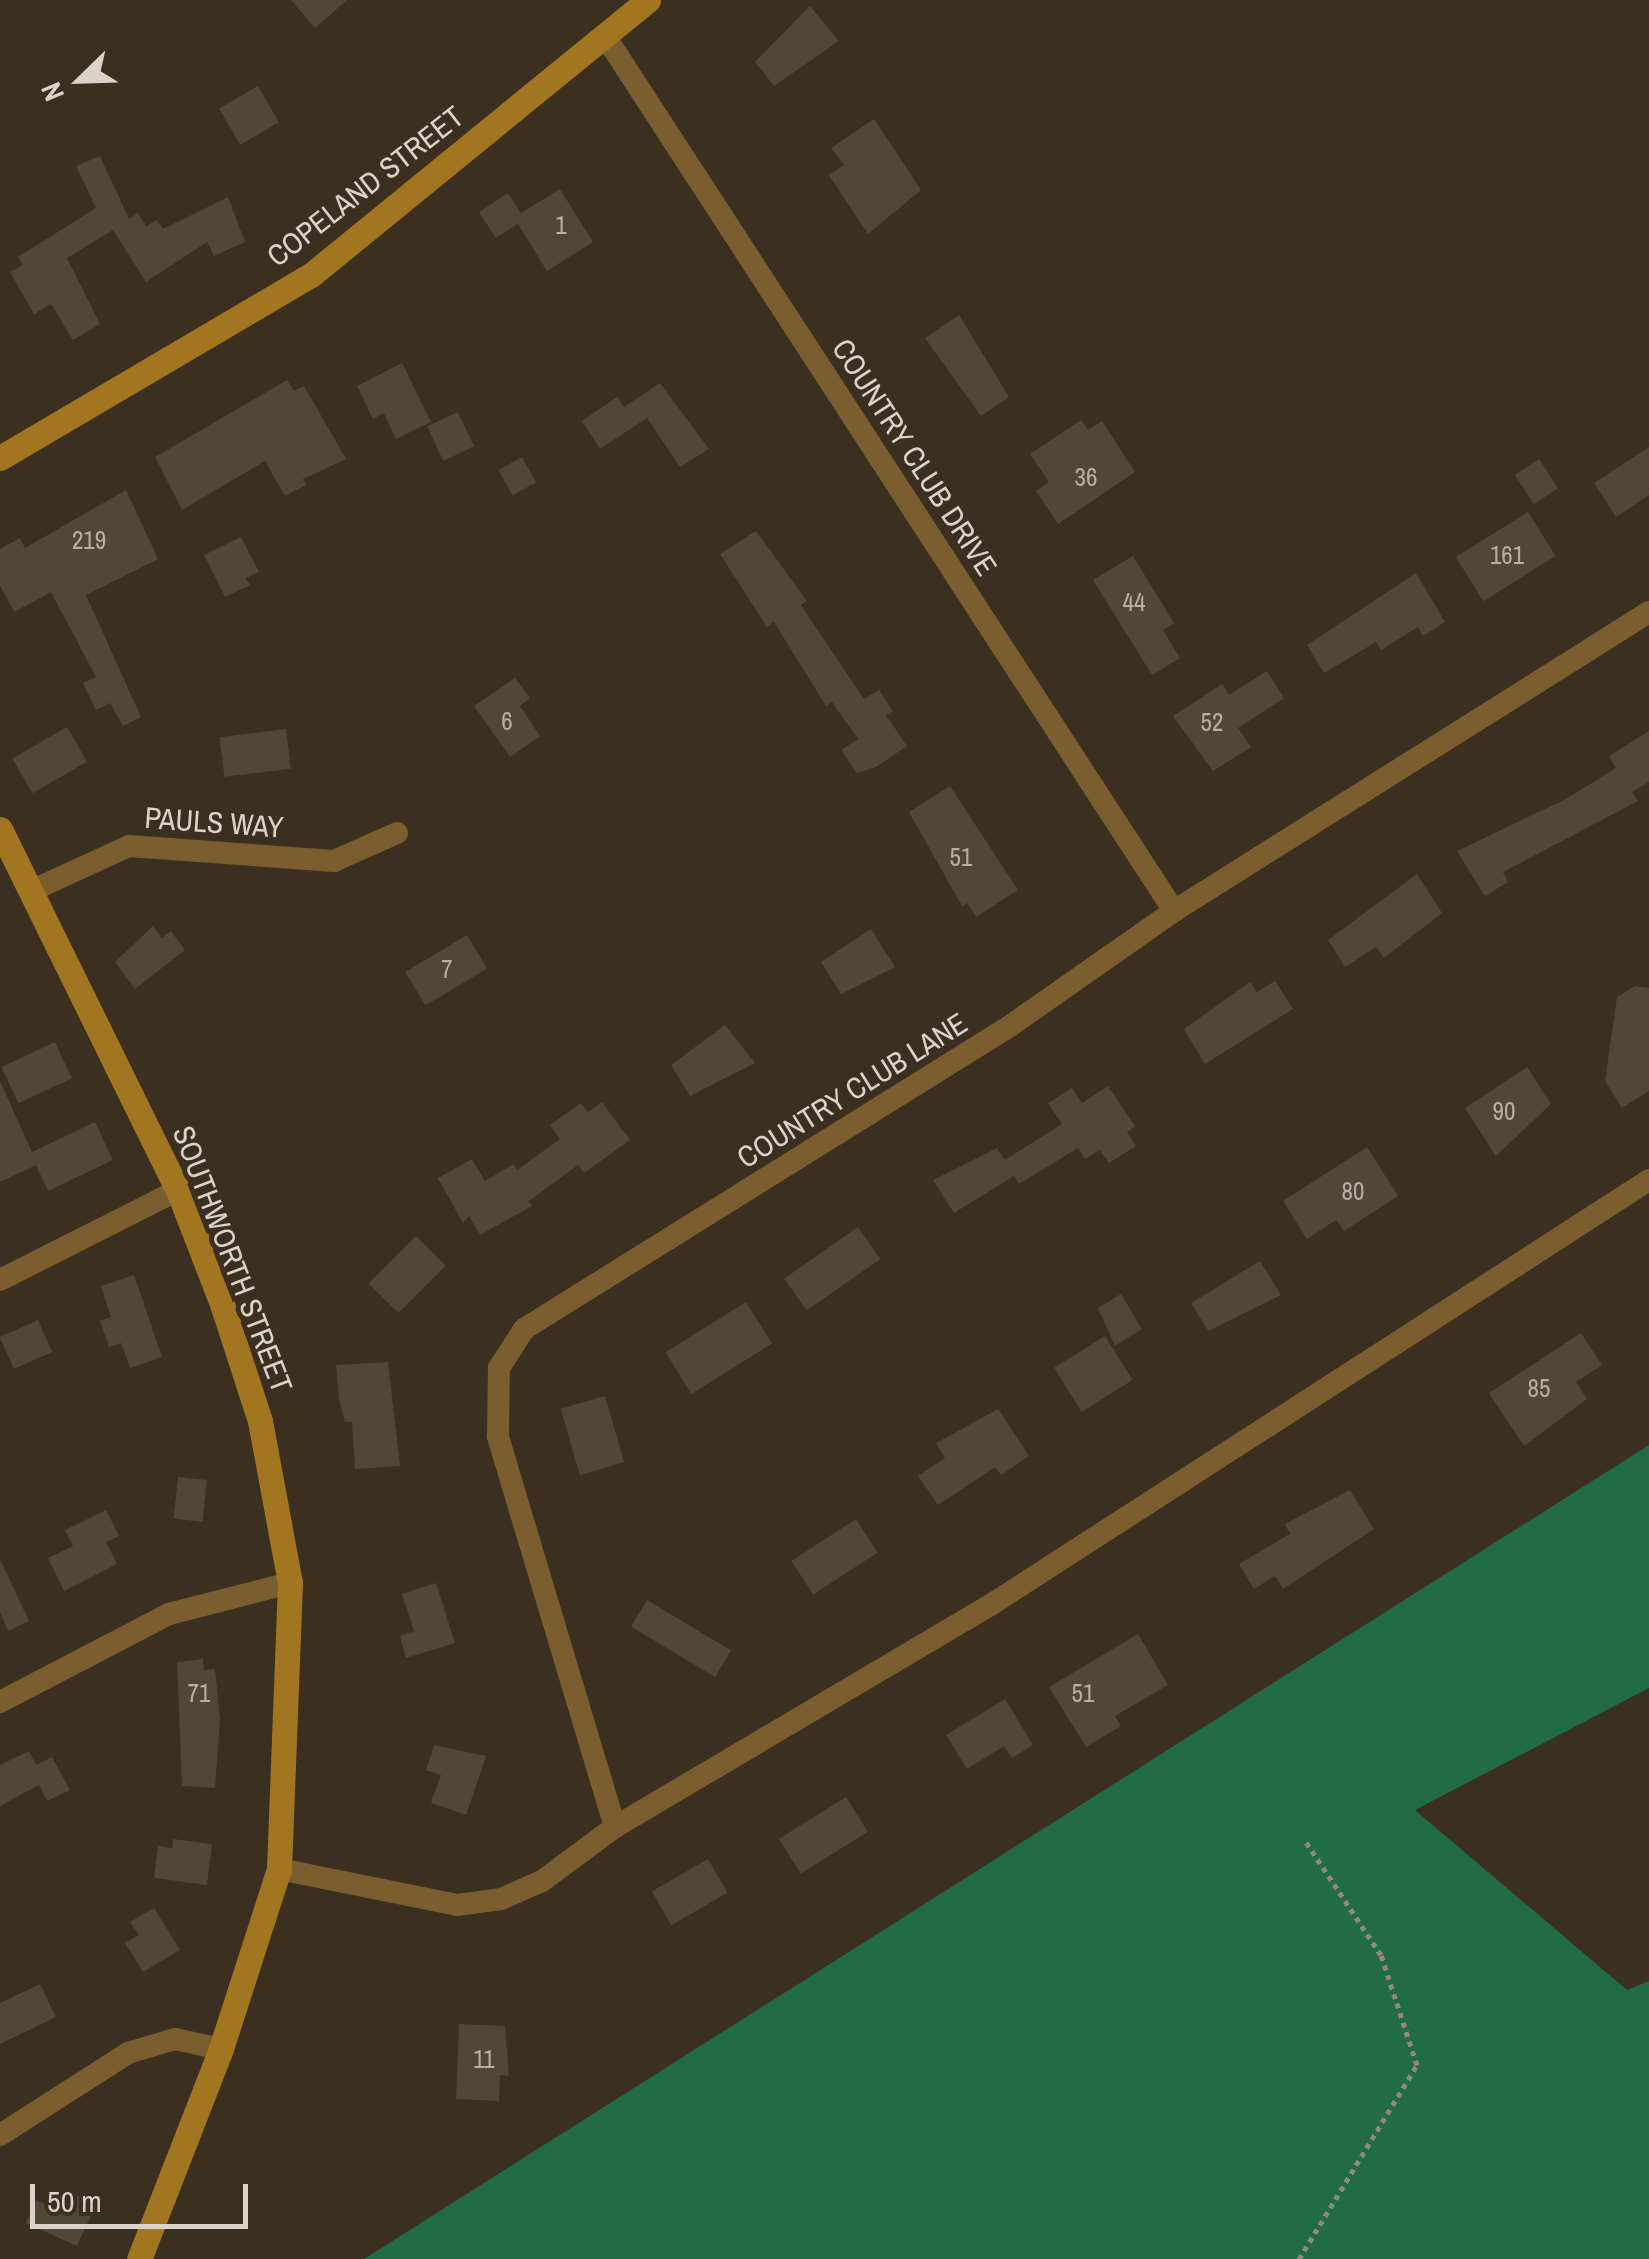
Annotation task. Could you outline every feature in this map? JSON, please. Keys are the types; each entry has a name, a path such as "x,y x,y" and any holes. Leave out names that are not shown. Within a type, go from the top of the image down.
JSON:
{"street":[{"name":"COPELAND STREET","path":"0,458 311,275 648,0"},
{"name":"COUNTRY CLUB DRIVE","path":"605,36 1174,911"},
{"name":"COUNTRY CLUB LANE","path":"615,1827 498,1436 494,1403 504,1353 552,1310 1010,1026 1174,911 1649,612"},
{"name":"SOUTHWORTH STREET","path":"0,828 178,1190 260,1421 290,1584 278,1869 221,2048 139,2259"},
{"name":"PAULS WAY","path":"31,890 129,846 334,861 397,833"},
{"path":"278,1869 434,1903 480,1904 542,1881 615,1827 992,1604 1649,1180"},
{"path":"0,1280 178,1190"},
{"path":"0,1702 168,1614 290,1584"},
{"path":"0,2135 128,2054 175,2040 221,2048"}],"path":[{"path":"1298,2259 1418,2065 1382,1955 1304,1838"}],"green space":[{"path":"1649,1445 1649,1688 1415,1810 1627,1990 1649,1981 1649,2259 364,2259"}],"building":[{"path":"291,0 347,0 315,28"},
{"path":"810,6 839,41 774,86 755,62"},
{"path":"258,86 279,122 240,145 219,109"},
{"path":"874,119 921,190 868,234 829,175 844,165 831,148"},
{"path":"100,156 129,219 138,213 146,226 157,220 163,229 228,197 245,242 214,256 207,242 146,282 113,230 67,258 100,324 73,340 51,304 34,314 10,272 23,265 18,257 96,208 76,166"},
{"path":"560,189 593,242 547,271 518,224 496,238 479,212 508,193 521,213"},
{"path":"959,315 1009,397 981,416 925,338"},
{"path":"402,363 431,422 396,439 384,413 373,419 357,386"},
{"path":"287,380 294,391 304,386 346,459 303,479 306,485 285,496 265,461 182,510 155,457"},
{"path":"660,383 709,449 680,467 647,418 600,449 582,421 617,397 624,407"},
{"path":"458,412 474,446 443,461 427,426"},
{"path":"1081,420 1088,430 1102,421 1135,472 1058,524 1036,491 1049,482 1030,454"},
{"path":"1649,447 1649,495 1616,517 1594,483"},
{"path":"522,457 536,482 512,495 498,470"},
{"path":"1539,459 1558,488 1534,504 1515,475"},
{"path":"126,490 158,559 86,595 141,717 123,726 110,703 96,710 83,683 96,677 51,592 14,612 0,585 0,549 20,538 25,548"},
{"path":"1528,512 1556,556 1483,601 1456,557"},
{"path":"756,531 807,601 801,605 864,699 879,690 893,711 886,715 907,746 876,767 857,773 841,750 858,739 832,702 826,706 774,622 767,627 720,554"},
{"path":"241,537 259,572 246,578 250,585 225,597 204,555"},
{"path":"1133,556 1174,623 1163,630 1180,658 1152,675 1093,580"},
{"path":"1416,573 1445,622 1423,636 1418,627 1381,650 1376,642 1324,673 1307,645"},
{"path":"1267,671 1284,698 1238,728 1251,747 1213,771 1173,716 1222,684 1229,695"},
{"path":"515,678 530,698 520,706 540,736 510,757 474,706"},
{"path":"67,727 87,762 32,793 12,758"},
{"path":"286,729 291,769 224,777 219,737"},
{"path":"1649,731 1649,782 1632,792 1638,801 1503,872 1508,882 1485,896 1457,851 1566,799 1616,768 1609,756"},
{"path":"950,786 1018,890 976,917 967,903 962,906 909,812"},
{"path":"1417,874 1442,913 1384,958 1376,947 1345,967 1328,940"},
{"path":"153,926 162,938 171,931 185,950 135,989 115,962"},
{"path":"871,929 895,967 841,994 821,962"},
{"path":"467,935 487,968 425,1006 405,972"},
{"path":"1275,981 1293,1009 1205,1064 1184,1029 1250,982 1257,992"},
{"path":"1635,986 1649,988 1649,1091 1622,1108 1605,1081 1617,997"},
{"path":"725,1025 755,1063 690,1096 671,1065"},
{"path":"55,1042 72,1078 18,1103 2,1067"},
{"path":"1527,1067 1551,1104 1496,1156 1465,1108"},
{"path":"0,1081 32,1152 95,1122 113,1160 48,1191 36,1165 0,1182"},
{"path":"1108,1086 1135,1126 1127,1132 1136,1146 1109,1163 1100,1150 1085,1159 1078,1148 1019,1184 1014,1176 954,1213 933,1180 997,1148 1005,1160 1062,1124 1048,1103 1072,1088 1082,1103"},
{"path":"602,1102 630,1140 584,1173 578,1165 529,1201 532,1206 480,1235 469,1216 463,1223 438,1178 472,1159 485,1181 514,1164 517,1170 560,1139 550,1125 581,1103 588,1112"},
{"path":"1367,1147 1398,1196 1344,1231 1336,1220 1307,1239 1283,1201"},
{"path":"858,1227 880,1259 807,1311 784,1279"},
{"path":"416,1236 446,1266 398,1313 369,1283"},
{"path":"1260,1261 1281,1295 1208,1331 1191,1303"},
{"path":"134,1275 162,1357 130,1368 121,1343 109,1347 100,1321 111,1317 101,1286"},
{"path":"1121,1294 1142,1329 1115,1346 1098,1308"},
{"path":"746,1302 772,1344 691,1394 665,1352"},
{"path":"38,1320 52,1352 14,1369 0,1337"},
{"path":"1581,1333 1602,1365 1576,1382 1587,1399 1524,1446 1489,1393"},
{"path":"1105,1336 1133,1380 1082,1412 1054,1368"},
{"path":"388,1362 400,1466 355,1469 352,1422 345,1422 336,1365"},
{"path":"605,1396 624,1462 580,1475 561,1409"},
{"path":"998,1409 1029,1456 1001,1475 995,1467 938,1505 918,1476 945,1458 936,1443"},
{"path":"178,1477 207,1480 202,1522 174,1519"},
{"path":"1350,1490 1374,1529 1283,1589 1275,1576 1254,1589 1239,1564 1290,1534 1285,1524"},
{"path":"106,1510 119,1536 106,1542 117,1564 64,1591 48,1558 73,1546 65,1530"},
{"path":"856,1519 878,1553 813,1594 791,1561"},
{"path":"0,1559 29,1621 8,1631 0,1612"},
{"path":"436,1583 455,1643 406,1658 400,1636 414,1631 402,1594"},
{"path":"647,1600 731,1650 715,1677 631,1627"},
{"path":"1138,1634 1168,1685 1115,1716 1121,1726 1086,1747 1049,1687"},
{"path":"203,1659 204,1670 215,1669 220,1719 215,1788 182,1786 177,1662"},
{"path":"1005,1699 1033,1745 1012,1758 1004,1746 967,1769 946,1735"},
{"path":"434,1745 486,1756 466,1815 431,1803 441,1775 426,1770"},
{"path":"29,1751 36,1765 52,1757 70,1790 47,1801 39,1785 0,1806 0,1765"},
{"path":"846,1797 868,1832 801,1874 779,1839"},
{"path":"173,1839 212,1844 207,1885 154,1878 158,1846 172,1848"},
{"path":"708,1859 728,1893 671,1925 652,1892"},
{"path":"154,1908 180,1950 143,1972 125,1943 139,1935 130,1922"},
{"path":"40,1984 56,2017 0,2044 0,2003"},
{"path":"459,2024 505,2026 509,2076 500,2075 499,2101 456,2099"},
{"path":"60,2188 96,2204 77,2246 26,2223 36,2200 52,2207"}]}
